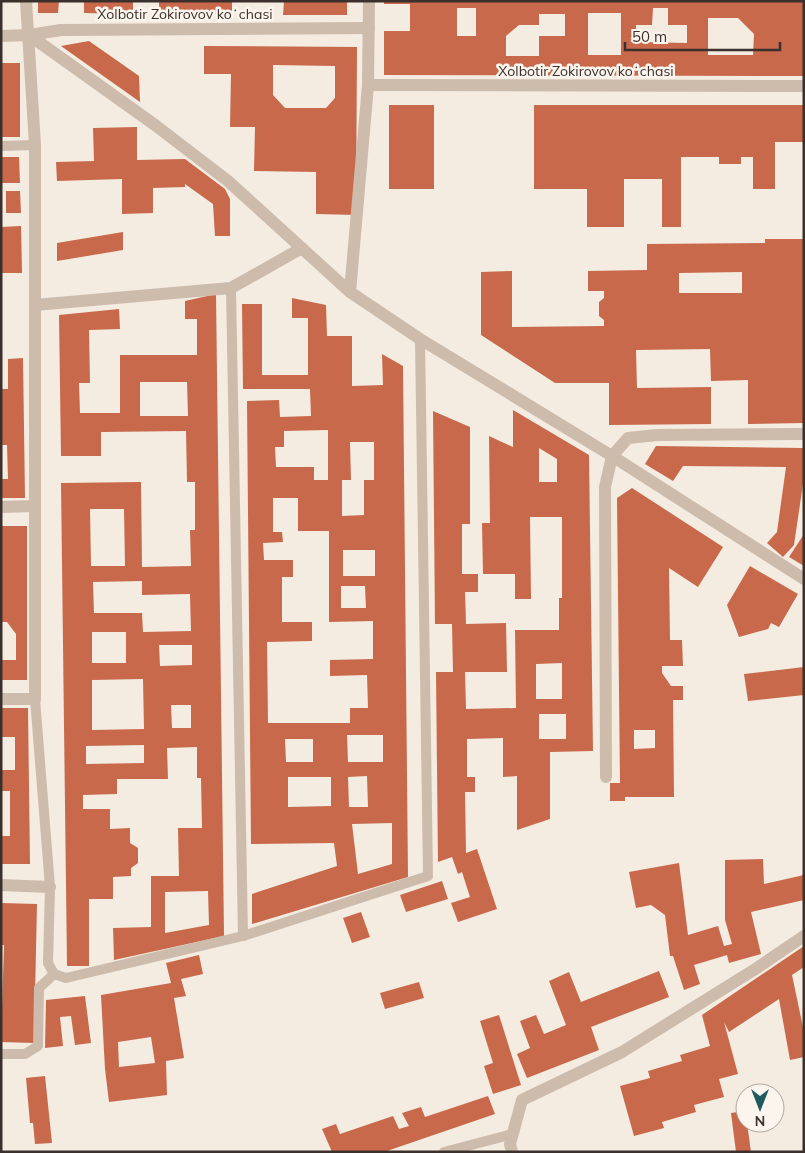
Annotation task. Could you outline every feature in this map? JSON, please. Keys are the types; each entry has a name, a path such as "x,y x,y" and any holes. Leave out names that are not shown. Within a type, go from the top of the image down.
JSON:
{"street":[{"path":"1,699 36,699 35,145 26,1"},
{"path":"350,292 368,85 369,1"},
{"name":"Xolbotir Zokirovov koʻchasi","path":"1,36 29,35 61,30 368,28"},
{"path":"29,35 155,125 228,181 350,292 420,339 612,456 804,579"},
{"name":"Xolbotir Zokirovov koʻchasi","path":"368,85 804,86"},
{"path":"35,305 231,288 302,248"},
{"path":"606,777 605,487 612,456 628,438 657,435 804,434"},
{"path":"1,507 35,506"},
{"path":"1,885 50,887"},
{"path":"512,1152 510,1144 522,1100 622,1052 758,968 804,936"}],"lane":[{"path":"1,146 35,145"},
{"path":"231,288 243,936"},
{"path":"36,699 50,887 48,962 54,974 66,978 243,936 428,876 420,339"},
{"path":"1,1054 25,1054 38,1046 39,988 54,974"},
{"path":"444,1152 513,1134"}],"building":[{"path":"38,1 59,1 58,13 38,13"},
{"path":"84,1 133,1 133,14 84,13"},
{"path":"159,1 232,1 232,14 159,14"},
{"path":"284,1 347,1 347,15 283,15"},
{"path":"384,1 804,1 804,76 384,75 384,31 410,31 410,4 384,4","holes":["457,8 476,8 476,36 457,36","653,8 668,8 668,25 687,25 687,43 636,42 636,25 652,25","588,13 621,13 621,55 588,55","539,14 565,14 565,36 539,36 539,56 506,56 506,36 519,25 539,25","708,18 738,18 754,34 753,55 708,55"]},
{"path":"89,41 139,76 140,102 61,46"},
{"path":"204,46 357,47 356,215 316,214 316,172 254,171 255,127 230,127 231,74 204,74","holes":["273,65 335,66 335,98 326,108 285,108 273,95"]},
{"path":"1,63 20,63 20,137 1,137"},
{"path":"389,105 434,105 434,189 389,189"},
{"path":"534,105 804,105 804,142 775,142 775,189 753,189 753,157 741,157 741,164 719,164 719,157 681,157 681,227 662,227 662,179 624,179 624,227 587,227 587,189 534,189"},
{"path":"137,127 137,160 185,159 225,189 230,199 230,236 215,236 213,204 185,184 185,187 153,188 153,213 122,214 122,179 57,181 56,162 94,161 93,128"},
{"path":"1,157 19,157 20,183 1,183"},
{"path":"6,191 20,191 21,213 6,213"},
{"path":"21,226 22,273 1,273 1,227"},
{"path":"123,232 123,250 57,261 57,243"},
{"path":"765,239 804,239 804,423 748,424 748,380 711,381 710,349 636,350 637,388 711,387 711,424 609,425 609,383 555,383 481,335 481,272 512,271 512,327 604,326 604,320 599,316 599,302 604,298 604,291 588,291 588,271 647,270 647,244 765,243","holes":["742,272 742,293 679,293 679,273"]},
{"path":"216,294 224,936 114,960 113,928 151,927 151,876 179,876 178,828 202,828 201,778 197,778 197,747 167,748 168,779 117,779 117,794 83,795 83,809 110,809 110,829 130,828 130,843 138,848 138,863 131,868 131,876 113,877 113,899 89,899 89,966 67,966 61,483 141,482 142,567 191,566 190,530 195,530 195,482 187,482 186,431 101,432 101,456 61,456 59,315 119,309 120,329 89,330 90,383 79,383 80,413 120,413 120,355 197,355 197,319 185,319 185,301","holes":["140,382 187,382 188,416 140,416","90,509 124,509 125,566 91,566","142,581 142,595 190,594 191,631 143,632 142,613 94,613 93,582","92,632 126,632 126,663 92,663","159,645 192,645 192,665 160,666","143,679 144,729 92,730 92,680","171,705 191,705 191,728 172,728","144,745 144,763 86,764 86,746","208,891 209,925 165,933 165,892"]},
{"path":"292,298 326,305 327,336 352,336 352,386 383,385 382,354 403,366 408,877 252,924 252,894 337,866 334,843 251,844 247,401 279,400 280,417 311,416 310,389 243,389 242,304 262,304 262,375 308,375 308,318 292,318","holes":["328,430 328,480 314,480 314,467 276,467 275,447 284,447 284,431","350,442 374,442 374,480 364,480 364,515 342,516 342,480 351,480","273,498 298,498 298,531 329,531 329,622 373,621 373,659 330,660 330,676 367,675 368,708 350,708 350,723 268,723 267,642 312,641 312,622 282,622 282,577 293,577 293,560 264,560 263,543 283,542 282,532 273,532","343,550 375,550 375,576 343,576","341,586 365,586 366,608 341,608","347,735 383,735 383,762 348,762","285,739 313,739 313,762 286,762","367,776 368,807 349,807 348,777","288,777 331,777 331,806 288,807","392,823 392,864 358,874 352,824"]},
{"path":"23,358 25,498 1,498 1,479 8,479 7,445 1,445 1,389 8,389 8,359"},
{"path":"513,410 589,455 593,751 550,752 550,819 517,830 517,776 503,777 503,738 467,739 467,777 475,777 475,792 465,792 466,853 477,849 497,909 458,922 451,903 470,897 462,872 458,874 452,857 438,862 436,672 453,672 452,624 435,624 433,411 470,427 470,524 462,524 462,574 478,574 478,592 465,592 466,624 506,623 507,672 465,672 466,709 516,708 515,630 559,630 559,598 562,598 562,517 530,517 531,599 515,599 515,574 483,574 482,523 490,523 489,436 513,447","holes":["539,448 557,459 557,482 539,482","562,663 562,699 536,699 536,664","539,714 566,714 566,739 539,739"]},
{"path":"656,446 804,448 804,477 794,545 783,557 767,543 777,532 786,467 683,466 673,481 645,464"},
{"path":"632,488 723,547 698,587 669,568 670,640 682,640 683,666 662,666 662,673 671,686 683,686 683,700 673,700 674,797 625,797 625,801 610,801 610,783 620,783 617,498","holes":["634,730 655,730 655,748 634,749"]},
{"path":"1,526 27,526 27,680 1,680 1,660 16,660 16,634 7,622 1,622"},
{"path":"804,534 804,566 789,557"},
{"path":"750,566 798,594 779,627 771,623 768,629 739,637 727,605"},
{"path":"804,667 804,695 748,701 744,674"},
{"path":"1,708 28,708 30,864 1,864 1,836 10,836 10,791 1,791 1,770 15,770 15,737 1,737"},
{"path":"763,859 764,884 804,875 804,900 751,912 761,954 729,963 727,955 694,965 700,984 684,990 673,956 670,956 665,915 651,905 636,908 629,872 679,863 688,935 718,926 724,946 732,944 725,920 725,860"},
{"path":"442,881 448,899 406,912 400,895"},
{"path":"1,903 37,904 34,1043 1,1042 4,945 1,945"},
{"path":"361,912 370,937 352,943 343,918"},
{"path":"804,946 804,967 792,975 804,1032 804,1057 790,1060 779,999 729,1032 724,1022 738,1074 719,1079 724,1097 694,1105 696,1112 662,1122 664,1128 634,1136 620,1086 650,1078 648,1071 682,1061 680,1055 710,1046 702,1015"},
{"path":"199,955 203,974 181,979 186,996 174,998 184,1058 166,1061 167,1095 109,1102 105,1069 101,995 171,983 166,963","holes":["151,1037 155,1063 119,1067 118,1042"]},
{"path":"659,971 669,997 591,1027 599,1050 527,1078 517,1054 530,1048 520,1021 536,1015 544,1034 566,1025 549,981 569,972 581,1002"},
{"path":"419,982 424,998 385,1009 380,993"},
{"path":"85,996 91,1043 75,1045 71,1016 60,1017 63,1046 45,1048 46,1000"},
{"path":"499,1015 521,1085 493,1094 484,1066 493,1063 480,1021"},
{"path":"45,1076 52,1143 35,1144 33,1123 30,1123 26,1078"},
{"path":"488,1096 495,1114 384,1152 332,1152 322,1129 336,1124 340,1134 393,1116 399,1129 409,1126 402,1113 421,1107 425,1117"},
{"path":"735,1112 735,1133 748,1133 751,1152 736,1152 731,1113"}]}
